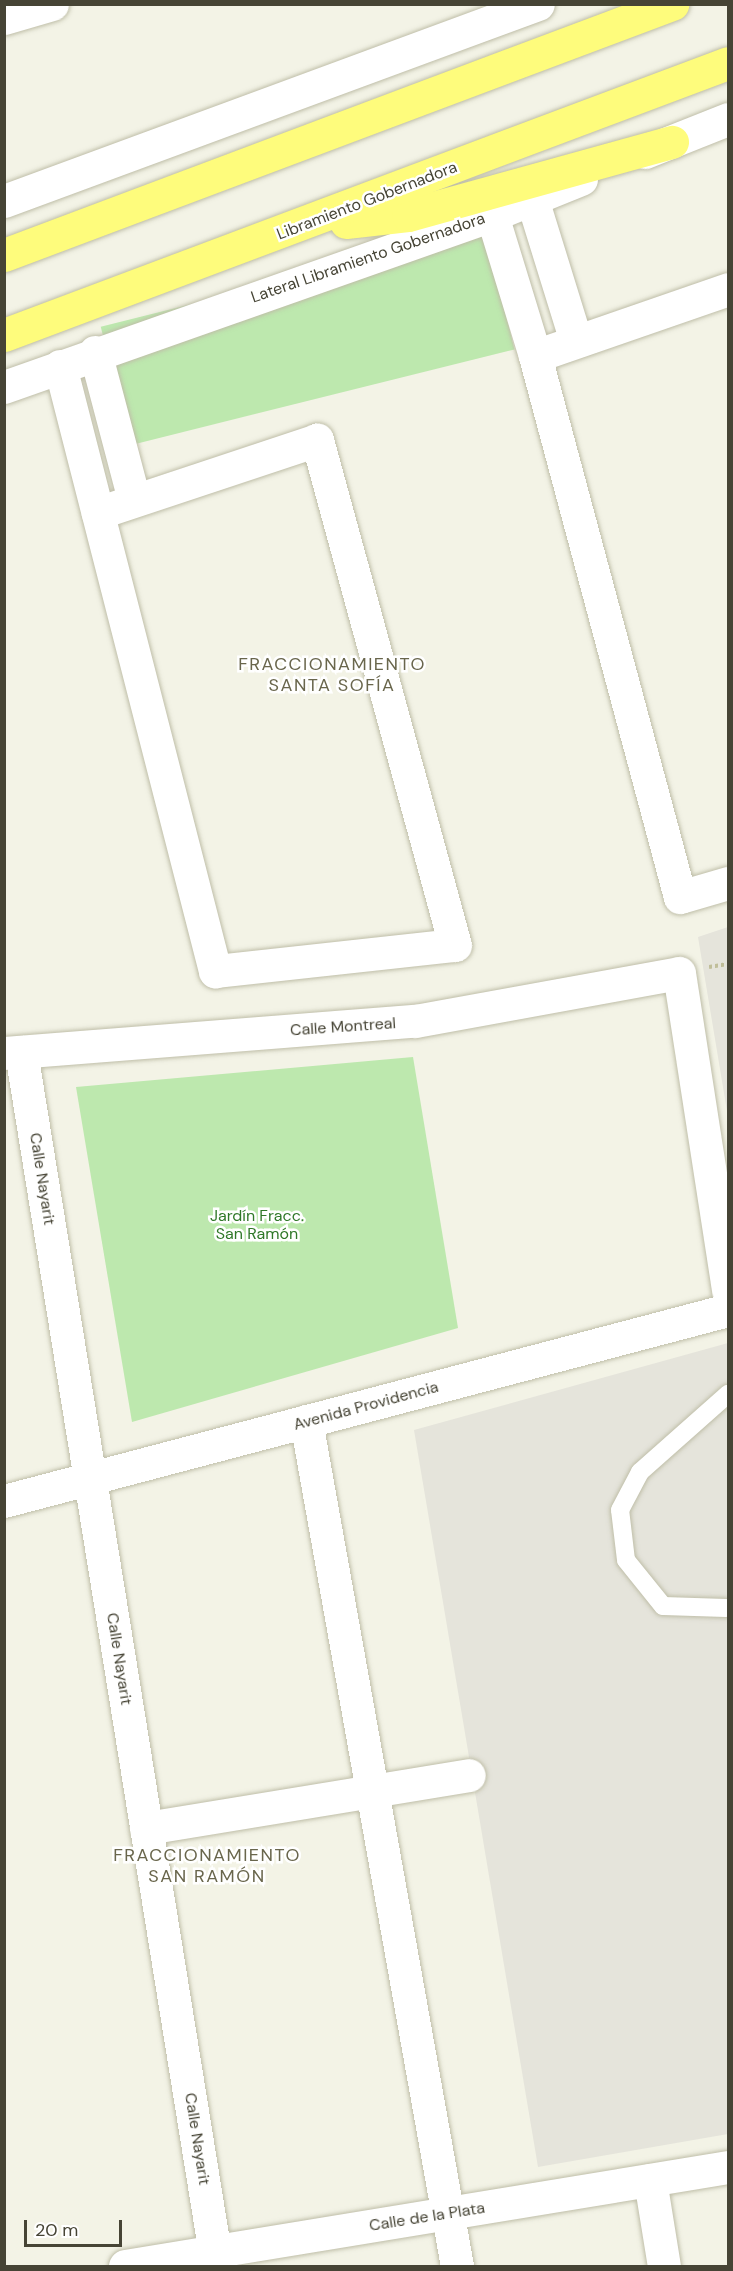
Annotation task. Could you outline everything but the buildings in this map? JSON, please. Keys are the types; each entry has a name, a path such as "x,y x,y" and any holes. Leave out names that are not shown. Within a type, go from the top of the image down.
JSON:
{"highway":[{"path":"4,255 672,4"},
{"name":"Libramiento Gobernadora","path":"4,334 302,226 729,63"},
{"path":"302,226 408,215 672,142"}],"street":[{"path":"4,18 52,4"},
{"path":"4,201 538,4"},
{"name":"Lateral Libramiento Gobernadora","path":"4,387 95,352 492,215 729,119"},
{"path":"532,199 576,341"},
{"path":"492,215 535,356 680,897 729,884"},
{"path":"535,356 729,289"},
{"path":"95,352 134,500"},
{"path":"60,366 215,971 455,945 317,440 99,513"},
{"name":"Calle Montreal","path":"13,1052 415,1021 679,973 729,1290"},
{"name":"Calle Nayarit","path":"13,1052 90,1479 216,2259"},
{"name":"Avenida Providencia","path":"4,1501 729,1310"},
{"path":"306,1422 458,2266"},
{"path":"147,1828 469,1774"},
{"name":"Calle de la Plata","path":"125,2266 216,2259 448,2213 729,2167"},
{"path":"650,2180 664,2266"}],"lane":[{"path":"728,1610 663,1606 626,1560 620,1510 640,1472 729,1394"}],"shaded area":[{"path":"728,927 728,1117 698,937"},
{"path":"728,1343 728,2134 538,2167 414,1430"}],"green space":[{"path":"485,231 515,349 130,445 101,327"},
{"name":"Jardín Fracc. San Ramón","path":"413,1057 458,1328 132,1422 76,1087"}],"district":[{"name":"FRACCIONAMIENTO SANTA SOFÍA","path":"332,675"},
{"name":"FRACCIONAMIENTO SAN RAMÓN","path":"207,1866"}]}
